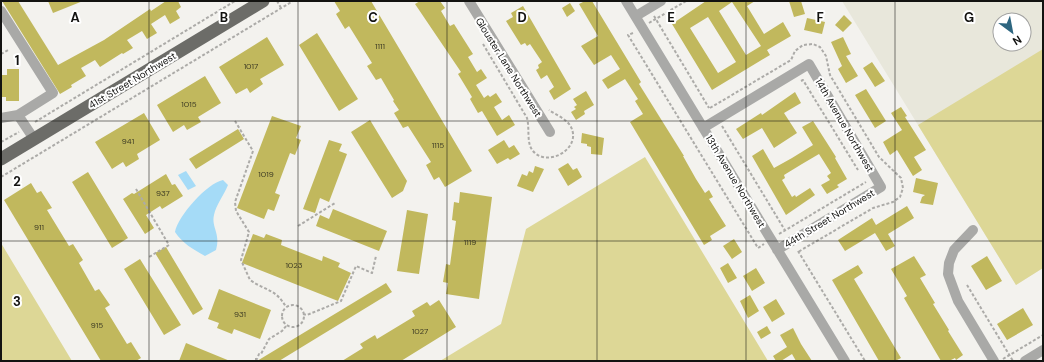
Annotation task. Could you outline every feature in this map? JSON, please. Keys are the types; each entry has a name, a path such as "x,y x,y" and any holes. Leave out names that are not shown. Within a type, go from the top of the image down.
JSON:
{"main road":[{"name":"41st Street Northwest","path":"1,159 262,1"}],"street":[{"name":"Glouster Lane Northwest","path":"469,1 550,132"},
{"name":"13th Avenue Northwest","path":"626,1 845,361"},
{"path":"636,16 661,1"},
{"path":"1,11 53,93 18,115 1,118"},
{"name":"14th Avenue Northwest","path":"703,128 810,64 881,187"},
{"path":"18,115 34,139"},
{"name":"44th Street Northwest","path":"777,250 881,187"},
{"path":"973,230 954,250 948,274 958,301 994,361"},
{"path":"1025,361 1043,350"}],"path":[{"path":"1,142 235,1"},
{"path":"277,1 281,8"},
{"path":"1,177 293,1"},
{"path":"686,1 656,19 710,108 791,60 795,51 803,45 813,44 820,47 826,56 830,75 879,157 901,178 903,188 900,196 893,202 872,208 798,252 865,361"},
{"path":"628,36 758,248"},
{"path":"1,54 8,50"},
{"path":"723,128 786,231 866,183 803,80"},
{"path":"235,121 253,151 235,202 236,211 249,232 241,260 250,280 274,291 286,307"},
{"path":"136,189 168,245 149,256"},
{"path":"298,226 335,203"},
{"path":"303,314 307,315 341,301 356,266 372,273 376,256"},
{"path":"967,285 1013,361"},
{"path":"293,305 299,307 303,314 301,323 296,326 287,325 282,316 283,310 286,307 293,305"},
{"path":"255,359 257,359 269,339 282,331 287,325"},
{"path":"1009,355 1043,335"}],"shaded area":[{"path":"842,1 1043,1 1043,268 1016,285"},
{"path":"1043,49 1043,268 1016,285 918,125"},
{"path":"645,157 768,361 440,361 501,324 526,229"},
{"path":"1,243 72,361 1,361"}],"water":[{"path":"186,171 196,186 188,190 178,175"},
{"path":"223,180 228,185 216,208 213,219 217,235 216,250 205,256 185,243 175,232 177,225 194,201 209,187 216,182"}],"building":[{"path":"2,1 18,1 58,65 104,40 150,9 151,11 166,1 178,1 181,7 176,11 180,18 170,24 165,15 151,24 157,33 147,39 142,31 127,40 133,48 100,67 95,60 81,68 86,76 60,94"},
{"path":"48,1 83,1 53,13"},
{"path":"334,1 371,1 472,171 445,187 439,177 434,180 426,165 431,162 408,126 403,128 394,113 399,110 393,101 394,100 381,78 376,80 367,66 372,63 349,26 345,29 336,14 340,11"},
{"path":"420,1 440,1 445,8 441,11 450,26 454,24 473,54 468,57 477,72 481,69 487,78 476,85 484,98 488,95 490,97 496,93 502,102 494,107 502,120 509,115 515,125 497,136 482,111 478,113 470,99 472,97 458,74 461,72 415,4"},
{"path":"585,1 592,1 641,82 639,84 684,156 696,179 705,193 709,190 713,197 709,199 726,226 710,236 712,240 704,245 630,122 643,114 635,101 638,99 625,79 608,89 602,80 620,69 611,55 594,65 581,46 598,36 579,4"},
{"path":"706,1 755,1 747,6 764,34 783,22 791,36 767,50 770,55 712,90 672,24","holes":["732,2 761,46 746,55 719,11","708,17 736,62 718,73 690,28"]},
{"path":"789,1 801,1 805,14 794,17"},
{"path":"570,3 575,11 567,17 562,8"},
{"path":"523,6 571,89 554,100 549,91 554,87 547,75 541,79 536,70 539,68 538,65 542,62 530,44 527,46 525,43 521,45 506,21 513,17 511,13"},
{"path":"844,15 852,23 843,32 835,25"},
{"path":"807,18 825,22 822,34 804,30"},
{"path":"317,33 358,99 339,111 299,45"},
{"path":"267,37 284,65 260,79 263,84 250,93 247,88 236,94 219,67"},
{"path":"843,37 851,54 846,56 858,76 846,83 838,69 842,66 831,42"},
{"path":"872,62 885,81 875,87 863,68"},
{"path":"7,69 19,69 19,101 6,101 6,97 1,97 1,75 7,75"},
{"path":"205,76 221,103 198,117 201,122 187,130 184,125 173,132 157,105"},
{"path":"866,89 886,121 875,128 855,95"},
{"path":"586,91 594,105 584,111 585,114 576,120 571,112 576,109 574,107 577,105 573,99"},
{"path":"795,92 801,103 784,113 797,133 774,148 762,128 743,139 736,129 761,113 762,115"},
{"path":"901,107 907,116 905,117 926,150 914,157 922,170 913,176 897,150 890,155 883,142 902,130 891,113"},
{"path":"144,113 160,140 137,154 139,159 126,167 123,162 112,169 95,142"},
{"path":"272,116 301,126 296,138 301,140 295,155 290,153 275,193 280,195 274,211 268,209 264,219 237,208"},
{"path":"370,120 407,181 403,191 392,198 351,132"},
{"path":"813,121 836,157 835,158 847,179 837,185 839,187 827,194 821,185 830,180 827,176 831,173 819,154 802,164 784,175 785,178 782,180 792,197 795,195 796,197 810,188 815,195 786,215 752,156 763,149 774,168 792,158 813,145 802,127"},
{"path":"238,129 244,139 196,169 189,159"},
{"path":"582,133 604,138 602,155 591,154 591,147 587,146 587,144 581,143"},
{"path":"329,140 342,144 339,151 347,154 329,202 320,198 315,213 303,209"},
{"path":"504,140 509,148 514,145 520,154 510,160 508,158 497,164 488,150"},
{"path":"568,163 573,170 577,168 582,177 568,186 558,169"},
{"path":"535,166 544,169 533,192 517,186 522,174 527,176 529,171 533,173"},
{"path":"88,172 128,238 112,248 72,182"},
{"path":"166,174 172,185 175,184 183,196 162,209 160,206 146,215 154,228 145,234 123,199 132,193 134,194"},
{"path":"916,178 938,183 933,205 920,203 922,197 925,195 913,192"},
{"path":"31,183 37,193 41,191 52,208 47,210 69,246 73,244 83,260 79,263 95,291 99,289 110,305 105,308 127,344 131,342 141,358 136,361 101,361 4,200"},
{"path":"460,192 492,197 479,299 446,294 448,283 443,282 446,264 450,265 456,221 452,220 454,202 459,203"},
{"path":"907,206 914,218 888,234 895,246 886,251 875,233 845,251 838,240 872,218 876,225"},
{"path":"333,209 387,231 379,251 316,226 320,215 329,219"},
{"path":"407,210 428,214 419,274 397,271"},
{"path":"253,234 264,238 266,234 282,240 281,245 322,261 323,256 340,263 338,267 351,273 338,301 242,263"},
{"path":"734,239 742,252 732,259 723,246"},
{"path":"166,247 203,309 193,315 155,253"},
{"path":"914,256 926,275 920,278 935,303 933,304 949,330 948,331 963,355 956,360 955,358 949,361 941,361 904,298 907,296 891,269"},
{"path":"987,256 1002,281 986,290 971,266"},
{"path":"140,259 181,325 164,335 124,269"},
{"path":"728,263 737,278 728,283 720,268"},
{"path":"858,265 863,273 854,279 901,358 895,361 879,361 832,280"},
{"path":"756,268 765,283 752,291 743,276"},
{"path":"386,283 392,292 279,361 257,361"},
{"path":"219,289 271,310 260,339 234,329 232,334 217,328 219,323 208,319"},
{"path":"750,295 759,311 748,318 740,301"},
{"path":"776,299 785,314 772,322 763,307"},
{"path":"439,300 456,327 401,361 342,361 363,348 360,344 375,335 377,339 415,316 412,311 427,302 430,306"},
{"path":"1023,308 1033,325 1007,340 997,324"},
{"path":"767,326 771,333 761,339 757,332"},
{"path":"793,328 812,361 796,361 792,354 781,361 776,361 773,356 787,347 780,335"},
{"path":"186,343 230,361 179,361"}]}
